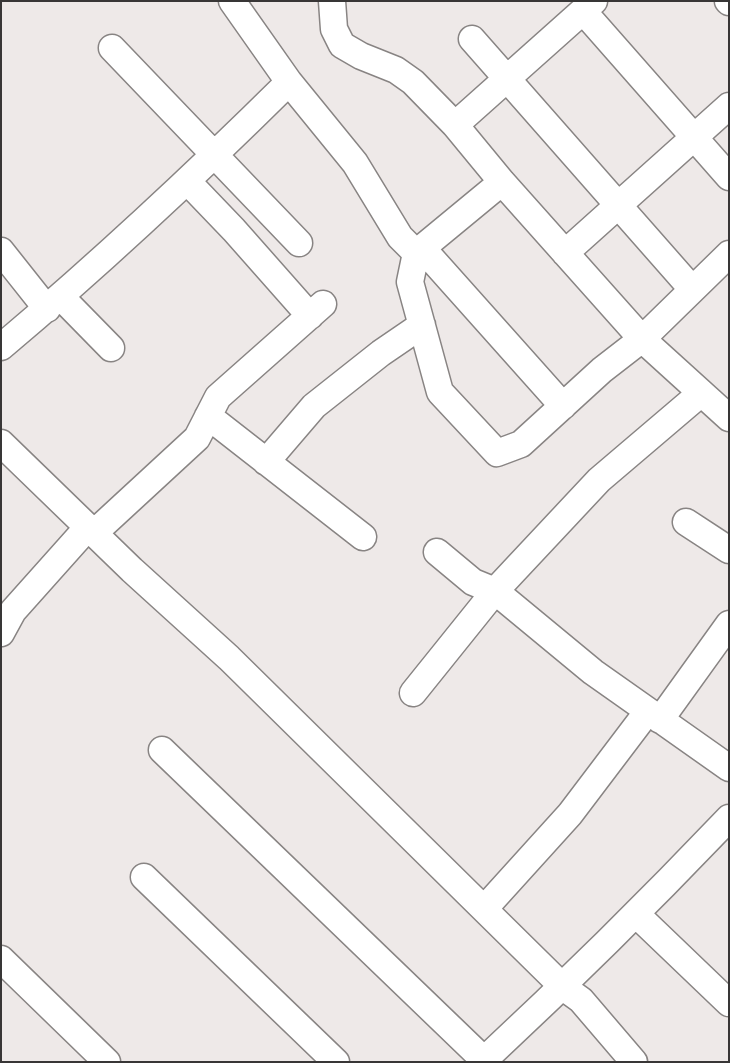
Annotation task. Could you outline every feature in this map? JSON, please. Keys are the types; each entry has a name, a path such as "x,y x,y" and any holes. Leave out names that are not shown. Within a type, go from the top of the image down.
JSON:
{"street":[{"path":"232,1 289,82 355,163 400,237 419,250 563,406"},
{"path":"332,1 334,29 342,45 361,56 396,70 413,82 455,125 502,182 642,338 700,394 729,418"},
{"path":"455,125 589,6 694,137 729,177"},
{"path":"472,38 692,289"},
{"path":"112,48 299,244"},
{"path":"1,347 54,303 187,181 289,82"},
{"path":"565,253 729,106"},
{"path":"5,614 91,530 197,438 218,396 316,310 187,181"},
{"path":"502,182 419,250 410,282 440,392 497,453 521,444 602,370 642,338 692,289 724,267"},
{"path":"1,251 54,303 111,348"},
{"path":"266,462 314,406 381,353 422,325"},
{"path":"413,693 495,591 599,480 700,394"},
{"path":"208,416 362,537"},
{"path":"1,443 91,530 229,658 562,987 582,1000 634,1062"},
{"path":"686,522 729,550"},
{"path":"437,552 473,582 495,591 593,672 729,768"},
{"path":"484,909 570,814 654,716 729,624"},
{"path":"162,750 495,1057 729,818"},
{"path":"144,878 336,1062"},
{"path":"636,914 729,1003"},
{"path":"1,959 107,1062"}]}
